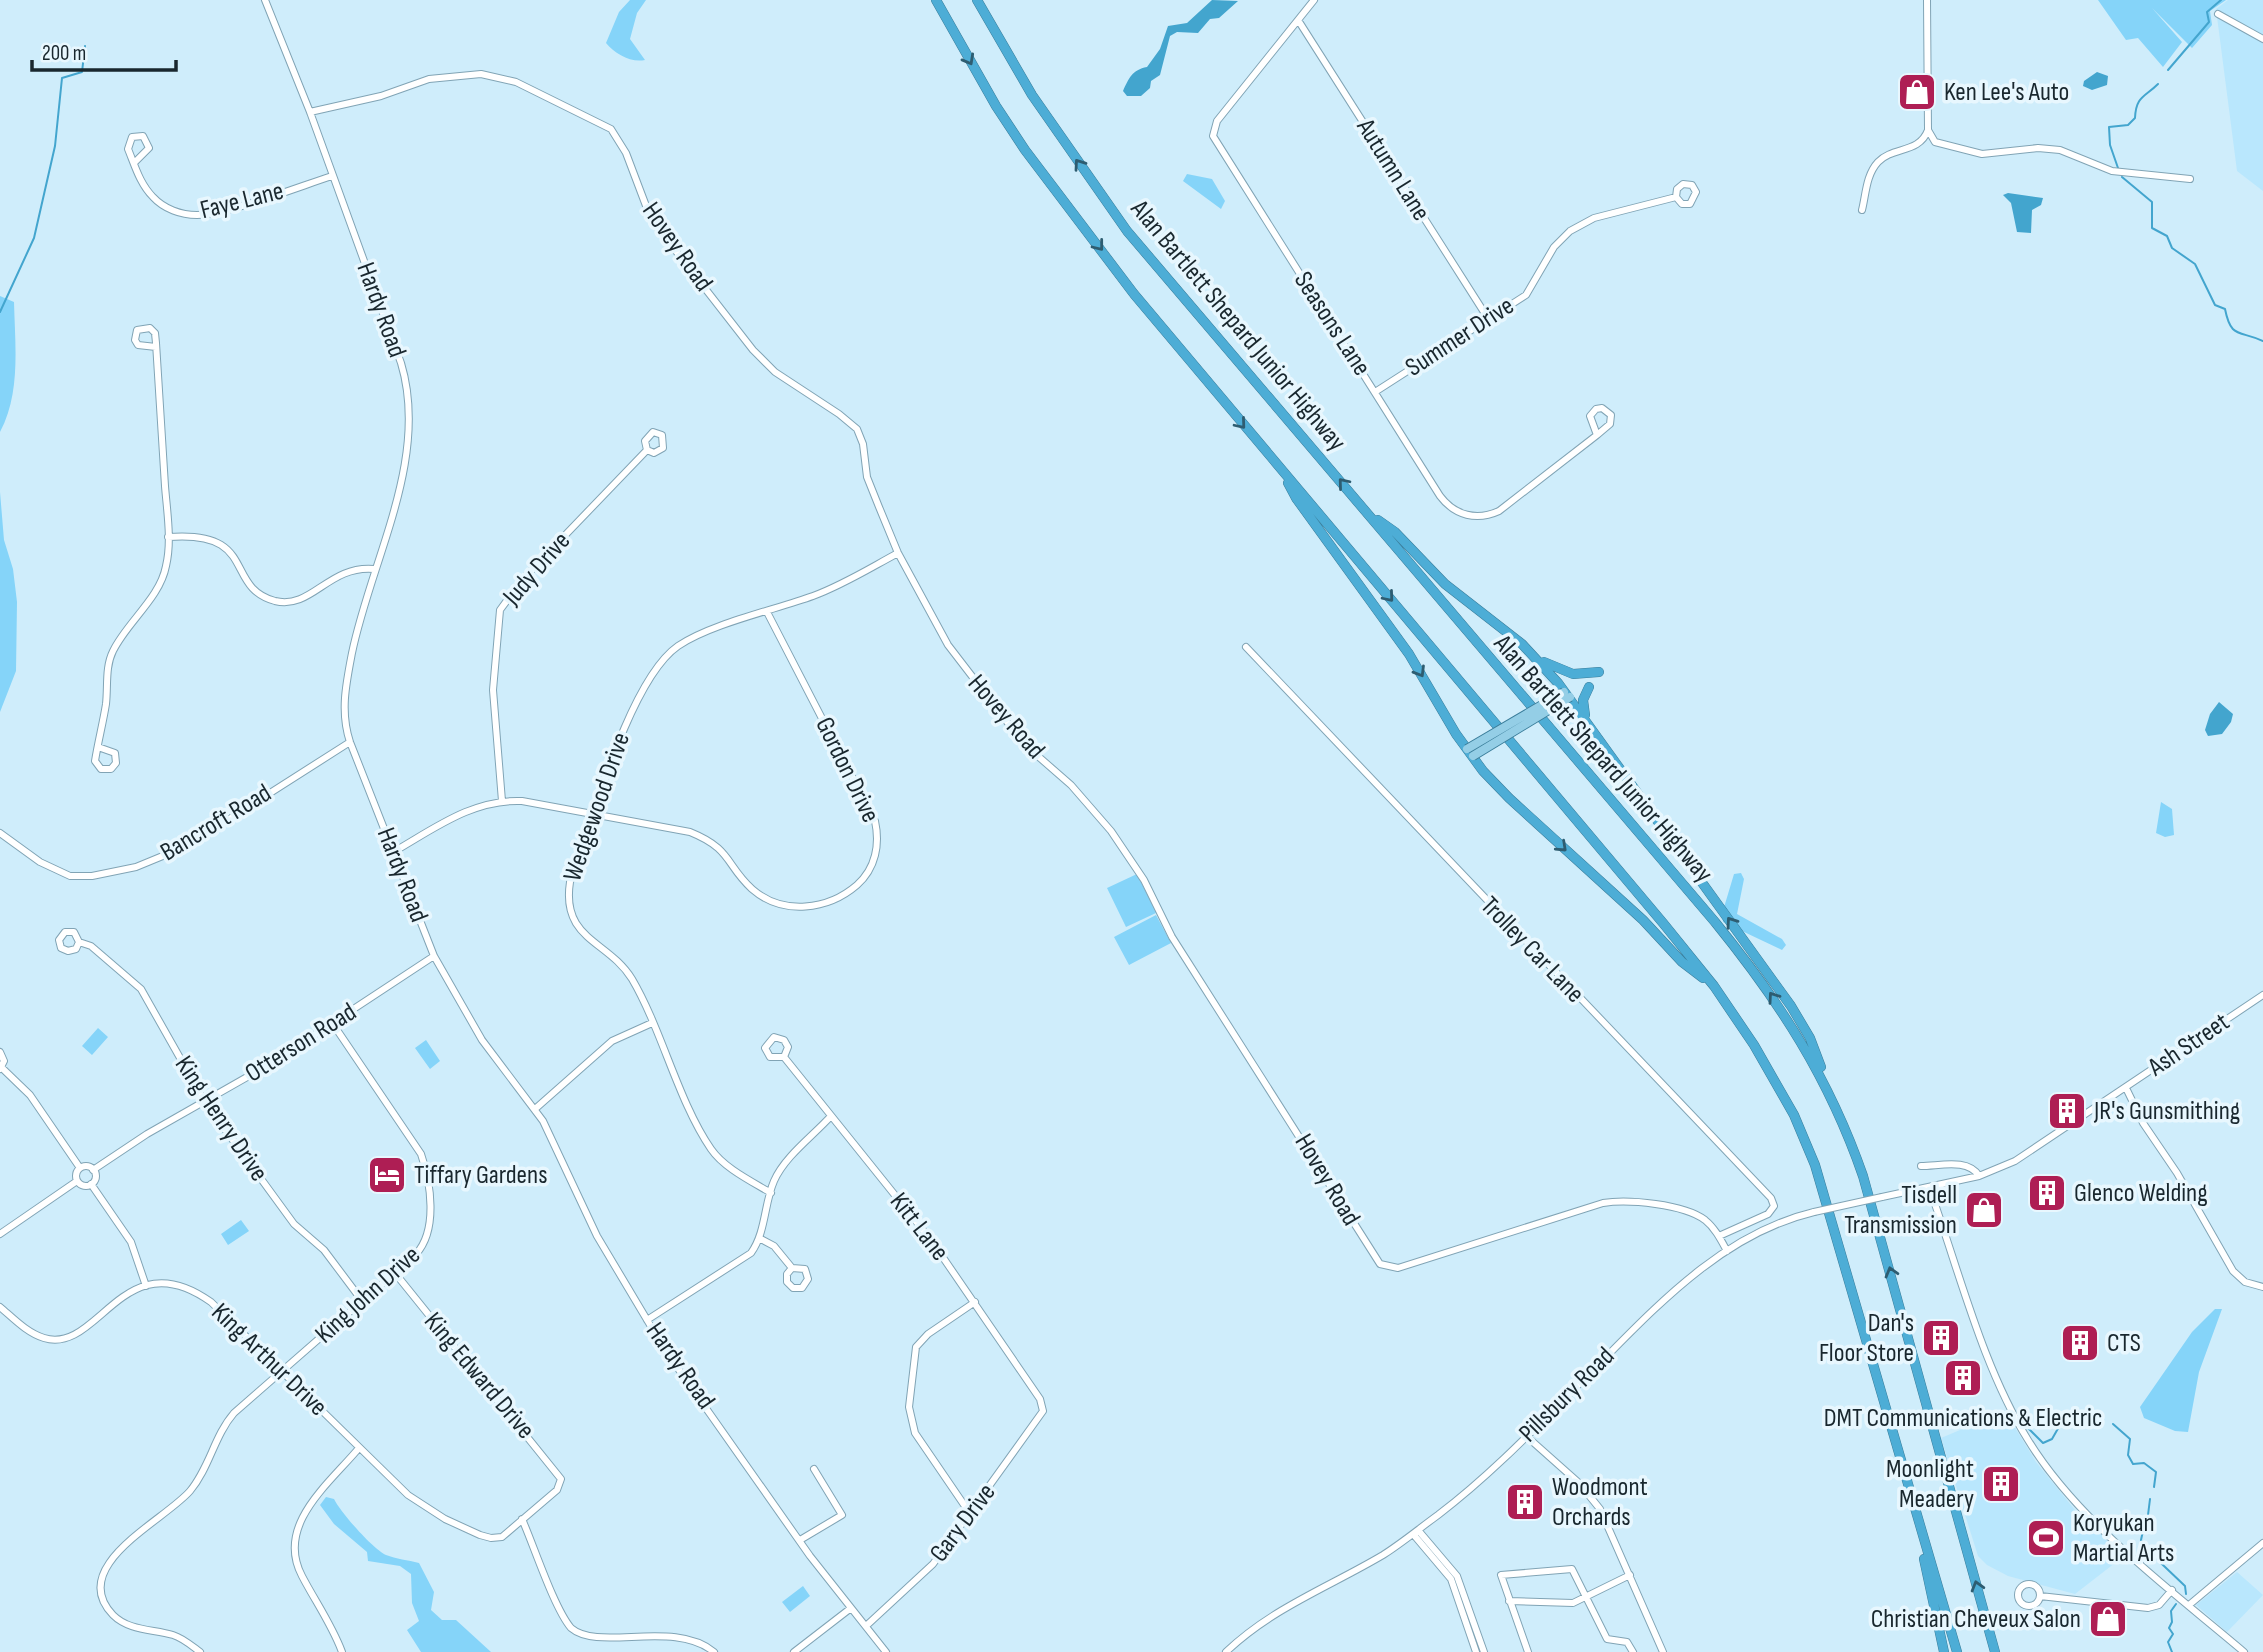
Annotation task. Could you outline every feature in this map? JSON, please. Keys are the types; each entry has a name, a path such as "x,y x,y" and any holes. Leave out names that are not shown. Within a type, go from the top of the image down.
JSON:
{"highway":[{"name":"Alan Bartlett Shepard Junior Highway","path":"936,0 996,106 1025,150 1134,294 1714,986 1779,1086 1815,1164 1957,1652"},
{"name":"Alan Bartlett Shepard Junior Highway","path":"977,0 1032,95 1127,231 1731,941 1787,1018 1826,1085 1867,1188 1995,1652"},
{"path":"1284,475 1293,494 1402,644 1470,753 1509,798 1643,920 1682,962 1714,986"},
{"path":"1367,512 1395,532 1444,584 1531,653 1561,671 1584,674 1599,672"},
{"path":"1531,653 1589,723 1791,1006 1810,1038 1826,1085"},
{"path":"1588,687 1583,700 1589,723"},
{"path":"1911,1495 1944,1652"}],"main road":[{"path":"1470,753 1567,694"}],"street":[{"name":"Hardy Road","path":"265,0 310,112 401,363 409,400 400,483 359,622 345,693 345,720 351,742 434,956 482,1040 535,1109 562,1155 597,1236 675,1365 800,1540 886,1652"},
{"name":"Seasons Lane","path":"1314,0 1217,121 1212,132 1215,142 1443,500 1454,510 1469,516 1484,516 1499,511 1597,435"},
{"path":"1919,144 1928,130 1927,0"},
{"path":"2218,14 2263,39"},
{"name":"Autumn Lane","path":"1298,20 1489,320"},
{"name":"Hovey Road","path":"310,112 382,96 429,79 481,75 516,82 611,129 626,153 651,219 753,350 775,372 857,429 863,444 871,488 898,553 940,633 1024,744 1078,793 1119,842 1144,880 1172,937 1380,1264 1398,1268 1613,1202 1645,1203 1693,1213 1719,1236 1727,1251"},
{"path":"1928,130 1938,144"},
{"path":"1861,210 1869,175 1877,163 1885,156 1919,144 1938,144 1982,154 2038,148 2060,150 2112,171 2190,179"},
{"name":"Faye Lane","path":"134,163 153,198 185,214 214,212 332,176"},
{"name":"Summer Drive","path":"1375,392 1526,295 1554,247 1570,231 1594,218 1676,197"},
{"path":"98,747 106,703 108,662 120,638 164,575 168,537 156,347"},
{"name":"Judy Drive","path":"502,802 493,690 500,610 516,587 647,450"},
{"path":"168,537 201,536 218,541 233,555 258,593 284,602 309,595 344,571 374,569"},
{"name":"Wedgewood Drive","path":"771,1193 712,1151 630,977 581,932 571,914 570,881 623,728 664,659 694,638 831,589 898,553"},
{"name":"Gordon Drive","path":"394,851 470,810 502,802 536,803 680,829 706,838 727,855 754,890 778,904 800,908 822,904 860,882 876,853 875,821 767,612"},
{"name":"Trolley Car Lane","path":"1246,647 1771,1198 1774,1206 1768,1214 1719,1236"},
{"name":"Bancroft Road","path":"0,833 40,862 70,876 92,876 136,867 187,846 351,742"},
{"name":"King Henry Drive","path":"79,942 91,946 141,989 205,1102 295,1224 324,1250 363,1302"},
{"name":"Otterson Road","path":"93,1170 136,1140 205,1102 333,1024 434,956"},
{"name":"Ash Street","path":"1929,1187 1979,1176 2025,1156 2263,995"},
{"path":"535,1109 612,1041 652,1023"},
{"name":"King John Drive","path":"200,1652 180,1638 132,1626 117,1618 104,1600 103,1574 113,1556 191,1490 223,1425 424,1246 429,1231 423,1159 414,1139 333,1024"},
{"path":"0,1052 4,1061 1,1068 30,1095 80,1168"},
{"name":"Kitt Lane","path":"784,1057 931,1240 1043,1406"},
{"path":"2126,1088 2143,1123 2178,1174 2230,1267 2245,1282 2263,1287"},
{"path":"647,1320 746,1257 759,1238 771,1193 784,1165 831,1116"},
{"path":"1921,1166 1966,1165 1975,1169 1979,1176"},
{"path":"87,1166 93,1170 95,1178 91,1184 83,1185 77,1181 76,1174 80,1168 87,1166"},
{"path":"0,1234 77,1181"},
{"path":"91,1184 131,1242 146,1286"},
{"path":"1929,1187 1992,1367 2028,1440 2079,1507 2244,1652"},
{"name":"Pillsbury Road","path":"1226,1652 1252,1628 1280,1609 1378,1558 1464,1494 1666,1297 1727,1251 1777,1223 1814,1212 1929,1187"},
{"path":"759,1238 774,1246 792,1268"},
{"name":"King Edward Drive","path":"395,1273 561,1479"},
{"name":"King Arthur Drive","path":"0,1307 38,1336 59,1340 80,1333 113,1301 146,1286 170,1284 202,1296 416,1502 481,1535 502,1537 558,1490 561,1479"},
{"path":"971,1515 915,1433 909,1407 916,1348 928,1334 975,1302"},
{"name":"Gary Drive","path":"866,1626 918,1581 971,1515 1040,1420 1043,1406"},
{"path":"1525,1435 1587,1492 1600,1509 1663,1652"},
{"path":"342,1652 297,1565 293,1543 301,1517 359,1448"},
{"path":"800,1540 842,1515 814,1469"},
{"path":"523,1519 565,1618 578,1635 605,1642 681,1638 715,1652"},
{"path":"1415,1532 1451,1579 1476,1652"},
{"path":"1415,1532 1457,1576 1484,1652"},
{"path":"2189,1605 2263,1543"},
{"path":"1528,1652 1501,1575 1572,1569 1588,1596 1607,1639 1626,1642 1633,1652"},
{"path":"1509,1601 1573,1603 1630,1576"},
{"path":"2040,1596 2148,1608 2159,1605 2172,1590"},
{"path":"794,1652 851,1608"}],"shaded area":[{"path":"630,0 646,0 637,13 630,39 645,60 624,57 606,43 619,12"},
{"path":"1212,0 1238,1 1219,18 1210,19 1198,33 1177,32 1170,36 1160,75 1151,81 1150,88 1141,96 1127,96 1123,91 1129,78 1134,72 1147,67 1160,49 1168,26 1187,23"},
{"path":"2098,0 2226,0 2210,11 2212,25 2192,48 2152,8 2182,42 2163,67 2138,38 2126,40"},
{"path":"2228,0 2263,0 2263,191 2237,171 2216,9"},
{"path":"2097,72 2108,76 2107,85 2092,90 2083,86 2084,81"},
{"path":"1187,174 1212,179 1225,201 1221,209 1183,181"},
{"path":"2008,193 2043,198 2041,205 2032,210 2031,233 2017,232 2011,203 2003,195"},
{"path":"0,296 14,302 16,352 11,401 0,432"},
{"path":"0,492 4,540 13,569 17,602 16,671 0,712"},
{"path":"2219,702 2233,714 2231,722 2222,734 2208,736 2205,730 2210,714"},
{"path":"2161,802 2172,809 2174,835 2165,837 2156,833"},
{"path":"1741,873 1744,879 1737,914 1782,939 1786,945 1782,950 1723,922 1722,914 1734,874"},
{"path":"1137,874 1156,913 1126,927 1107,888"},
{"path":"1156,915 1171,943 1129,965 1114,937"},
{"path":"98,1028 108,1037 92,1055 82,1046"},
{"path":"426,1040 440,1061 430,1069 415,1048"},
{"path":"241,1220 249,1231 228,1245 221,1234"},
{"path":"2215,1309 2222,1309 2199,1372 2188,1432 2175,1431 2144,1418 2140,1407 2192,1332"},
{"path":"2005,1411 2036,1462 2075,1510 2124,1556 2075,1594 2008,1576 1987,1565 1978,1556 1941,1438"},
{"path":"326,1497 334,1499 358,1530 380,1551 419,1563 434,1592 431,1610 442,1620 456,1620 491,1652 421,1652 407,1630 419,1621 412,1603 411,1574 400,1566 368,1561 367,1552 334,1524 320,1505"},
{"path":"2237,1572 2263,1595 2227,1632 2196,1605"},
{"path":"803,1586 810,1596 790,1612 782,1602"}],"waterway":[{"path":"2168,70 2209,22 2207,12 2221,0"},
{"path":"0,312 34,238 55,146 62,78 82,72 85,46"},
{"path":"2118,168 2110,145 2109,127 2128,125 2135,118 2139,101 2158,84"},
{"path":"2122,177 2152,202 2152,228 2167,236 2172,248 2195,264 2215,305 2225,309 2233,329 2263,341"},
{"path":"2022,1422 2043,1443 2052,1439 2060,1425 2098,1418"},
{"path":"1997,1421 2013,1426"},
{"path":"2113,1424 2130,1439 2128,1455 2133,1464 2144,1463 2156,1472 2154,1487"},
{"path":"2148,1515 2150,1499"},
{"path":"2144,1526 2141,1540 2144,1547 2185,1586 2186,1594"},
{"path":"2172,1652 2168,1642 2173,1634 2169,1628 2172,1622 2171,1611 2176,1604"}],"place":[{"name":"Ken Lee's Auto","path":"1917,92"},
{"name":"JR's Gunsmithing","path":"2067,1111"},
{"name":"Tiffary Gardens","path":"387,1175"},
{"name":"Glenco Welding","path":"2047,1193"},
{"name":"Tisdell Transmission","path":"1984,1210"},
{"name":"Dan's Floor Store","path":"1941,1338"},
{"name":"CTS","path":"2080,1343"},
{"name":"DMT Communications & Electric","path":"1963,1378"},
{"name":"Moonlight Meadery","path":"2001,1484"},
{"name":"Woodmont Orchards","path":"1525,1502"},
{"name":"Koryukan Martial Arts","path":"2046,1538"},
{"name":"Christian Cheveux Salon","path":"2108,1619"}]}
